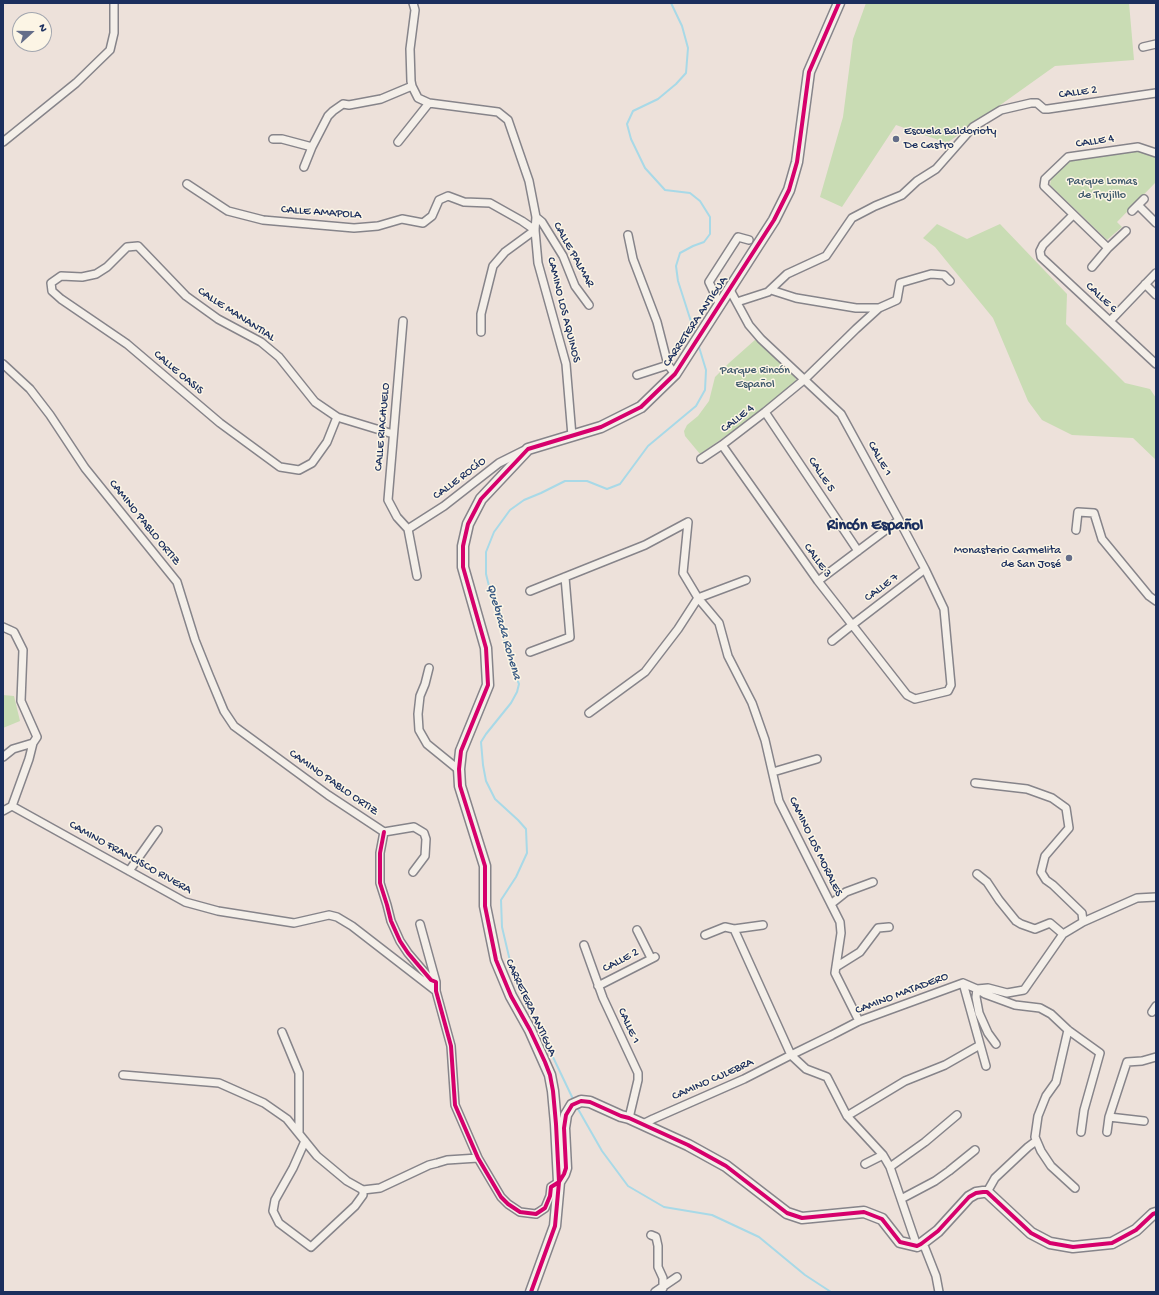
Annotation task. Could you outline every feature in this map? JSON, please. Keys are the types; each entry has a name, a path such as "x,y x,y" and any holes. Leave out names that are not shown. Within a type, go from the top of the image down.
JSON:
{"street":[{"path":"3,142 76,83 110,50 114,33 114,3"},
{"path":"398,142 429,103 418,98 412,86 410,49 415,10 413,3"},
{"name":"CARRETERA ANTIGUA","path":"559,1182 556,1124 550,1075 530,1030 511,996 496,960 485,906 486,866 460,786 459,770 461,751 488,685 486,648 463,567 463,546 468,524 481,499 528,450 601,427 641,407 675,374 774,220 790,190 797,162 809,72 839,3"},
{"path":"1143,47 1156,44"},
{"path":"304,167 312,147 328,116 333,111 343,104 349,105 381,99 412,86"},
{"name":"CALLE 2","path":"771,290 787,274 826,256 852,218 874,206 902,195 917,181 936,169 973,126 1005,109 1031,103 1048,109 1156,93"},
{"name":"CAMINO LOS AQUINOS","path":"429,103 498,112 508,120 529,181 536,217 535,230 538,263 566,364 572,436"},
{"path":"274,139 282,139 312,147"},
{"name":"CALLE 4","path":"1108,248 1072,215 1044,186 1045,180 1068,158 1138,147 1156,153"},
{"name":"CALLE AMAPOLA","path":"187,184 228,211 263,220 354,228 378,226 402,219 423,223 432,216 439,200 448,196 464,202 490,203 535,230"},
{"path":"1132,211 1144,199"},
{"path":"1138,205 1156,223"},
{"name":"CALLE 6","path":"1072,215 1043,245 1040,251 1042,257 1156,364"},
{"name":"CALLE PALMAR","path":"536,217 542,222 563,256 575,286 589,305"},
{"path":"481,332 480,314 493,266 504,252 535,230"},
{"path":"1092,267 1108,248 1126,231"},
{"path":"628,235 632,258 657,322 668,365 675,374"},
{"path":"720,305 709,282 738,237 749,240"},
{"name":"CALLE MANANTIAL","path":"112,262 127,247 138,246 186,296 218,319 261,342 279,357 315,402 337,417 393,434"},
{"name":"CALLE OASIS","path":"112,262 96,274 82,277 61,276 51,283 52,291 60,299 127,344 220,423 280,467 299,470 312,463 327,442 337,417"},
{"path":"1110,321 1156,273"},
{"path":"737,302 771,290 796,298 856,308 879,308 897,300 900,283 931,274 944,275 950,281"},
{"path":"1145,284 1156,295"},
{"name":"CALLE 1","path":"730,290 749,325 761,339 841,414 926,569 944,609 951,685 948,691 915,699 907,696 899,685"},
{"name":"CALLE 4","path":"701,459 722,446 804,379 856,328 879,308"},
{"name":"CALLE RIACHUELO","path":"403,321 388,500 397,517 408,529"},
{"name":"CAMINO PABLO ORTIZ","path":"3,364 34,394 67,439 85,468 177,582 209,675 224,711 234,726 328,795 384,832 380,853 380,883 391,921 400,941 408,953 431,980 436,982"},
{"path":"637,375 668,365"},
{"name":"CALLE 5","path":"765,412 858,551"},
{"name":"CALLE 3","path":"722,446 818,581 899,685"},
{"name":"CALLE ROCÍO","path":"408,529 444,506 499,463 528,450"},
{"path":"1076,530 1078,512 1094,513 1102,539 1149,596 1156,601"},
{"path":"818,581 899,520"},
{"name":"CAMINO LOS MORALES","path":"566,577 645,545 688,522 684,572 698,598 719,623 728,656 755,711 765,740 779,801 840,922 841,933 835,973 859,1021"},
{"path":"408,529 417,576"},
{"name":"CALLE 7","path":"832,641 926,569"},
{"path":"530,591 566,577 570,637 530,652"},
{"path":"589,713 645,672 678,629 698,598 746,580"},
{"path":"3,627 14,632 22,650 21,701 36,737 12,806 3,811"},
{"path":"429,668 426,684 420,696 418,714 419,730 427,744 459,770"},
{"path":"3,757 13,749 33,743"},
{"path":"773,772 817,759"},
{"path":"975,783 1027,789 1052,798 1066,808 1069,828 1045,856 1040,872 1046,880 1082,913 1083,922"},
{"name":"CAMINO FRANCISCO RIVERA","path":"12,806 185,902 218,911 294,923 329,915 337,917 352,926 436,991"},
{"path":"384,832 414,827 424,833 426,839 425,856 413,872"},
{"path":"129,871 158,830"},
{"path":"977,874 987,882 1016,921 1035,930 1050,923 1063,934"},
{"path":"831,904 846,892 873,882"},
{"name":"CAMINO MATADERO","path":"791,1055 832,1036 859,1021 963,983 977,989 988,988 1007,993 1024,990 1063,934 1083,922 1137,898 1156,897"},
{"path":"420,924 436,982 436,991 451,1046 455,1105 478,1158 501,1197 520,1212 536,1214 545,1208 550,1196 551,1187 559,1182"},
{"path":"705,935 725,927 734,928 763,925"},
{"path":"836,967 860,952 878,928 890,927"},
{"path":"734,928 791,1055 806,1068 827,1077 847,1116 883,1155 890,1167 919,1245"},
{"name":"CALLE 2","path":"598,986 653,958 637,930"},
{"name":"CALLE 1","path":"584,945 598,986 638,1073 638,1080 629,1118"},
{"path":"963,983 986,1066"},
{"path":"996,1044 988,1033 979,1013 976,997 977,989 985,994 1015,1005 1040,1008 1051,1014 1068,1030 1100,1053 1084,1110 1081,1132"},
{"path":"1068,1030 1056,1082 1046,1096 1038,1116 1035,1137 1041,1151 1051,1166 1075,1188"},
{"path":"282,1032 299,1073 299,1132"},
{"path":"847,1116 905,1081 946,1064 980,1045"},
{"name":"CAMINO CULEBRA","path":"643,1124 744,1079 791,1055"},
{"path":"1107,1132 1109,1117 1127,1062 1156,1058"},
{"path":"123,1075 219,1084 264,1103 287,1119 317,1156 347,1181 363,1190 380,1188 429,1165 448,1160 478,1158"},
{"path":"531,1292 554,1226 559,1182 566,1168 564,1128 566,1115 572,1105 581,1101 590,1102 629,1118 688,1145 726,1166 787,1213 802,1218 864,1212 882,1219 900,1242 919,1245 925,1248 936,1276 939,1292"},
{"path":"890,1167 925,1142 957,1115"},
{"path":"1109,1117 1144,1121"},
{"path":"987,1192 995,1178 1028,1146 1036,1141"},
{"path":"305,1142 293,1168 275,1200 273,1211 279,1223 311,1247 355,1206 363,1195 363,1190"},
{"path":"902,1199 935,1181 975,1150"},
{"path":"865,1164 883,1155"},
{"path":"919,1245 938,1231 969,1197 976,1193 987,1192 1031,1233 1050,1243 1073,1247 1112,1243 1136,1230 1156,1213"},
{"path":"651,1235 656,1237 658,1246 658,1266 663,1278 663,1288"},
{"path":"655,1292 678,1277"}],"green space":[{"path":"866,3 1129,3 1134,60 1055,66 947,143 896,125 842,207 820,197 843,117 853,39"},
{"name":"Parque Lomas de Trujillo","path":"1135,150 1156,156 1156,182 1117,222 1122,227 1107,240 1050,185 1051,179 1054,174 1069,161"},
{"path":"937,224 967,239 1000,224 1067,294 1066,324 1125,383 1150,389 1156,398 1156,460 1133,438 1072,435 1042,420 1028,401 993,318 935,247 923,238"},
{"name":"Parque Rincón Español","path":"756,339 795,374 796,381 764,409 700,454 685,436 684,431 687,425 698,416 709,401 715,377"},
{"path":"3,695 14,696 20,721 3,728"}],"waterway":[{"name":"Quebrada Rohena","path":"671,3 682,26 688,48 686,73 676,84 658,99 633,111 627,124 631,139 645,168 665,190 690,193 700,201 710,217 710,234 704,242 680,253 676,266 678,281 695,334"},
{"name":"Quebrada Rohena","path":"573,1099 520,988 510,961 502,927 501,900 516,877 527,853 526,829 495,799 486,781 483,765 481,742 511,703 517,692 519,684 512,667 492,598 486,574 486,552 494,532 510,510 524,500 565,481 587,481 607,489 620,484 648,446 696,406 705,390 706,370 699,347"},
{"name":"Quebrada Rohena","path":"578,1109 602,1151 628,1186 664,1207 712,1215 759,1237 805,1275 831,1292"}],"cycle path":[{"path":"384,832 380,853 380,883 391,921 400,941 408,953 431,980 436,982 436,991 451,1046 455,1105 478,1158 501,1197 520,1212 536,1214 545,1208 550,1196 551,1187 559,1182 553,1091 550,1075 545,1062 530,1030 511,996 496,960 485,906 485,866 460,786 459,769 461,751 488,685 486,648 463,567 463,546 468,524 481,499 528,449 601,427 641,407 675,374 774,220 789,190 797,162 809,72 839,3"},
{"path":"531,1292 555,1226 559,1182 566,1168 564,1128 566,1115 572,1105 581,1101 590,1102 629,1118 688,1145 726,1166 787,1213 802,1218 864,1212 882,1219 900,1242 917,1246 938,1231 969,1197 976,1193 983,1192 987,1192 1031,1233 1050,1243 1073,1247 1112,1243 1136,1230 1156,1213"}],"place":[{"name":"Escuela Baldorioty De Castro","path":"896,139"},
{"name":"Monasterio Carmelita de San José","path":"1069,558"}],"district":[{"name":"Rincón Español","path":"875,527"}]}
